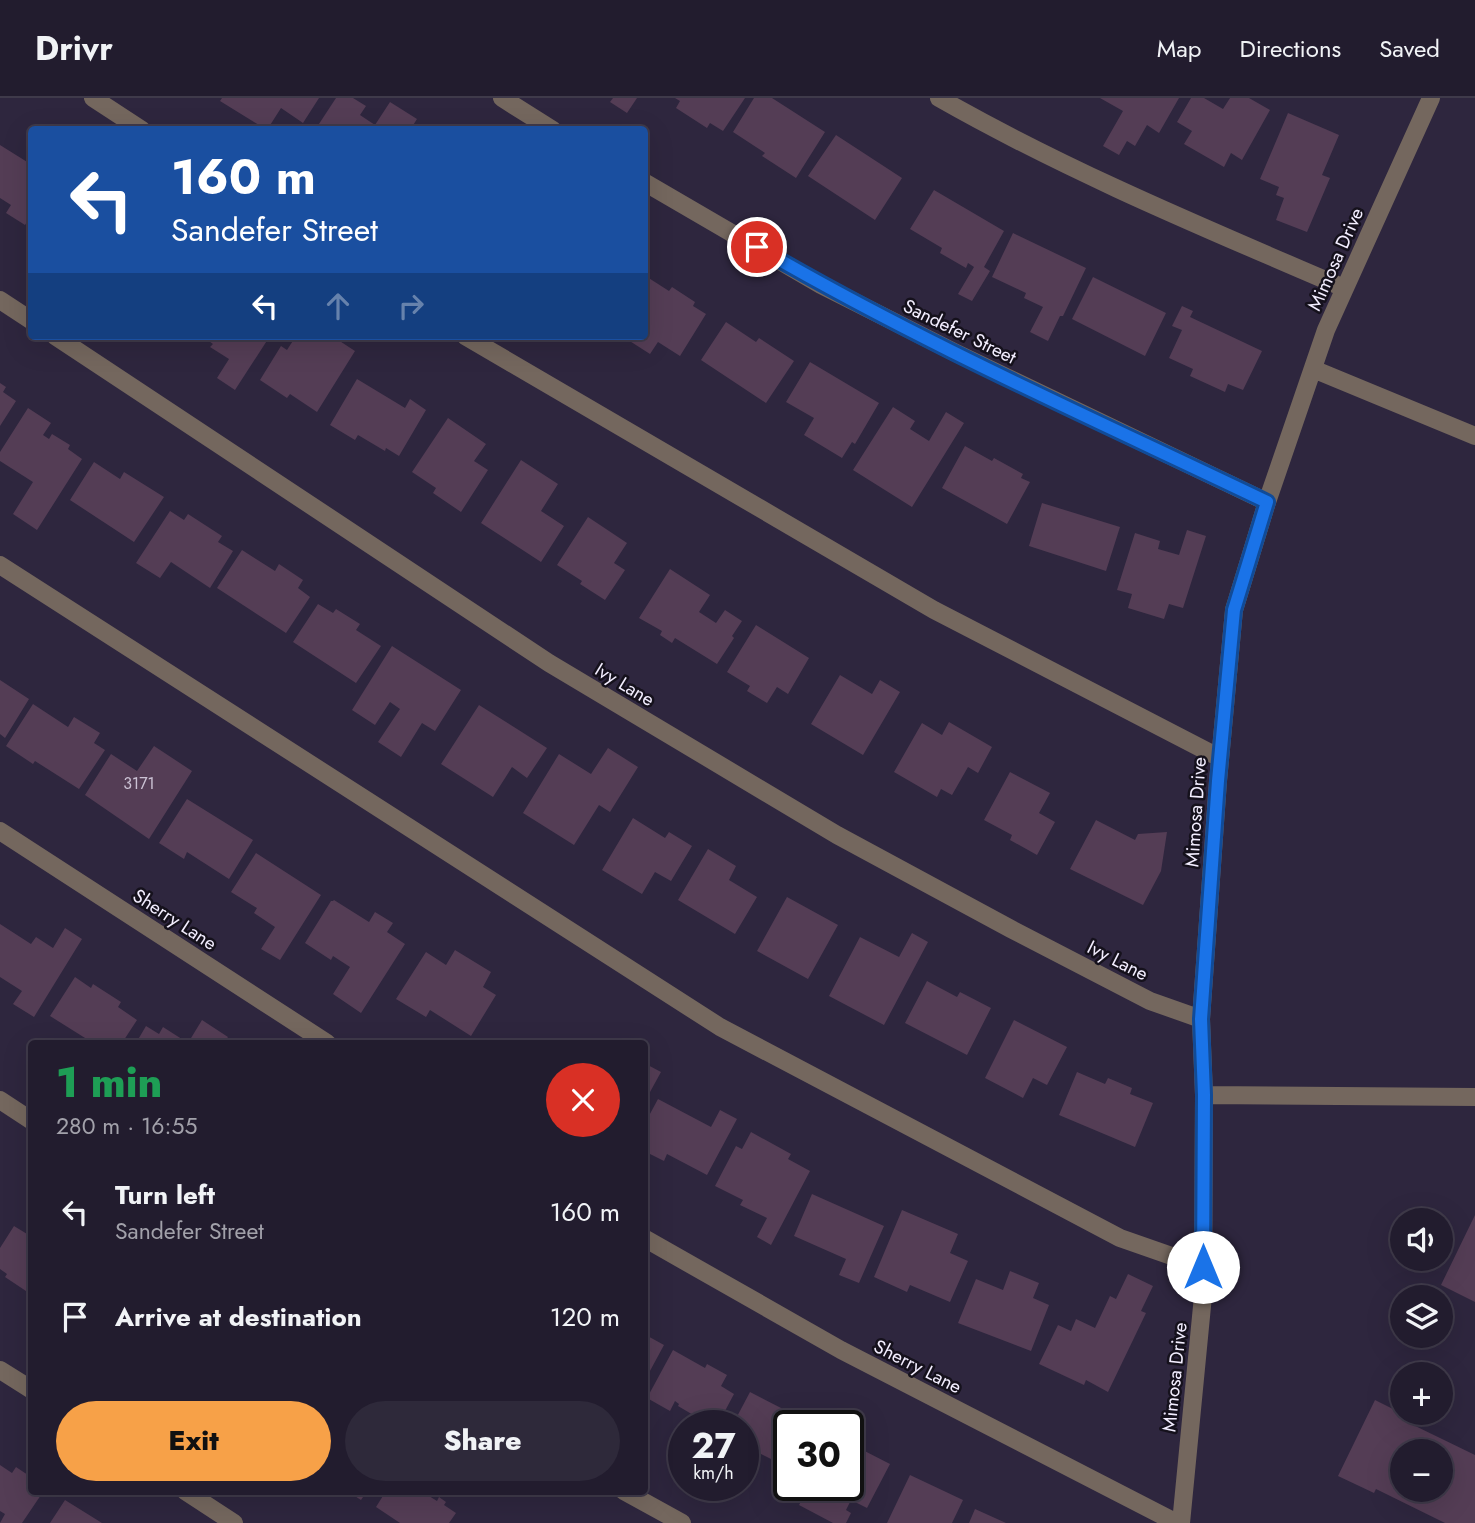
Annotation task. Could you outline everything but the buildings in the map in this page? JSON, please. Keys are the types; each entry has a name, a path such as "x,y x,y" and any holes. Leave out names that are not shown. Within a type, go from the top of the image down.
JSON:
{"street":[{"path":"93,98 136,126"},
{"path":"502,98 547,126"},
{"path":"939,98 1142,201 1344,288"},
{"name":"Mimosa Drive","path":"1179,1523 1203,1296 1204,1095 1201,1019 1234,610 1267,502 1326,330 1431,98"},
{"name":"Sandefer Street","path":"648,184 821,285 1267,502"},
{"path":"0,300 28,318"},
{"name":"Ivy Lane","path":"61,340 549,663 837,835 1138,995 1201,1019"},
{"path":"472,340 934,610 1220,758"},
{"path":"1313,369 1475,436"},
{"path":"0,565 720,1027 1120,1238 1203,1267"},
{"name":"Sherry Lane","path":"0,831 322,1040"},
{"path":"1204,1095 1475,1097"},
{"path":"0,1100 28,1118"},
{"name":"Sherry Lane","path":"648,1240 841,1350 1179,1523"},
{"path":"0,1370 28,1388"},
{"path":"191,1495 234,1523"},
{"path":"631,1495 682,1523"}],"route":[{"path":"757,247 821,285 954,352 1267,502 1234,610 1218,781 1201,1019 1204,1095 1203,1267"}]}
